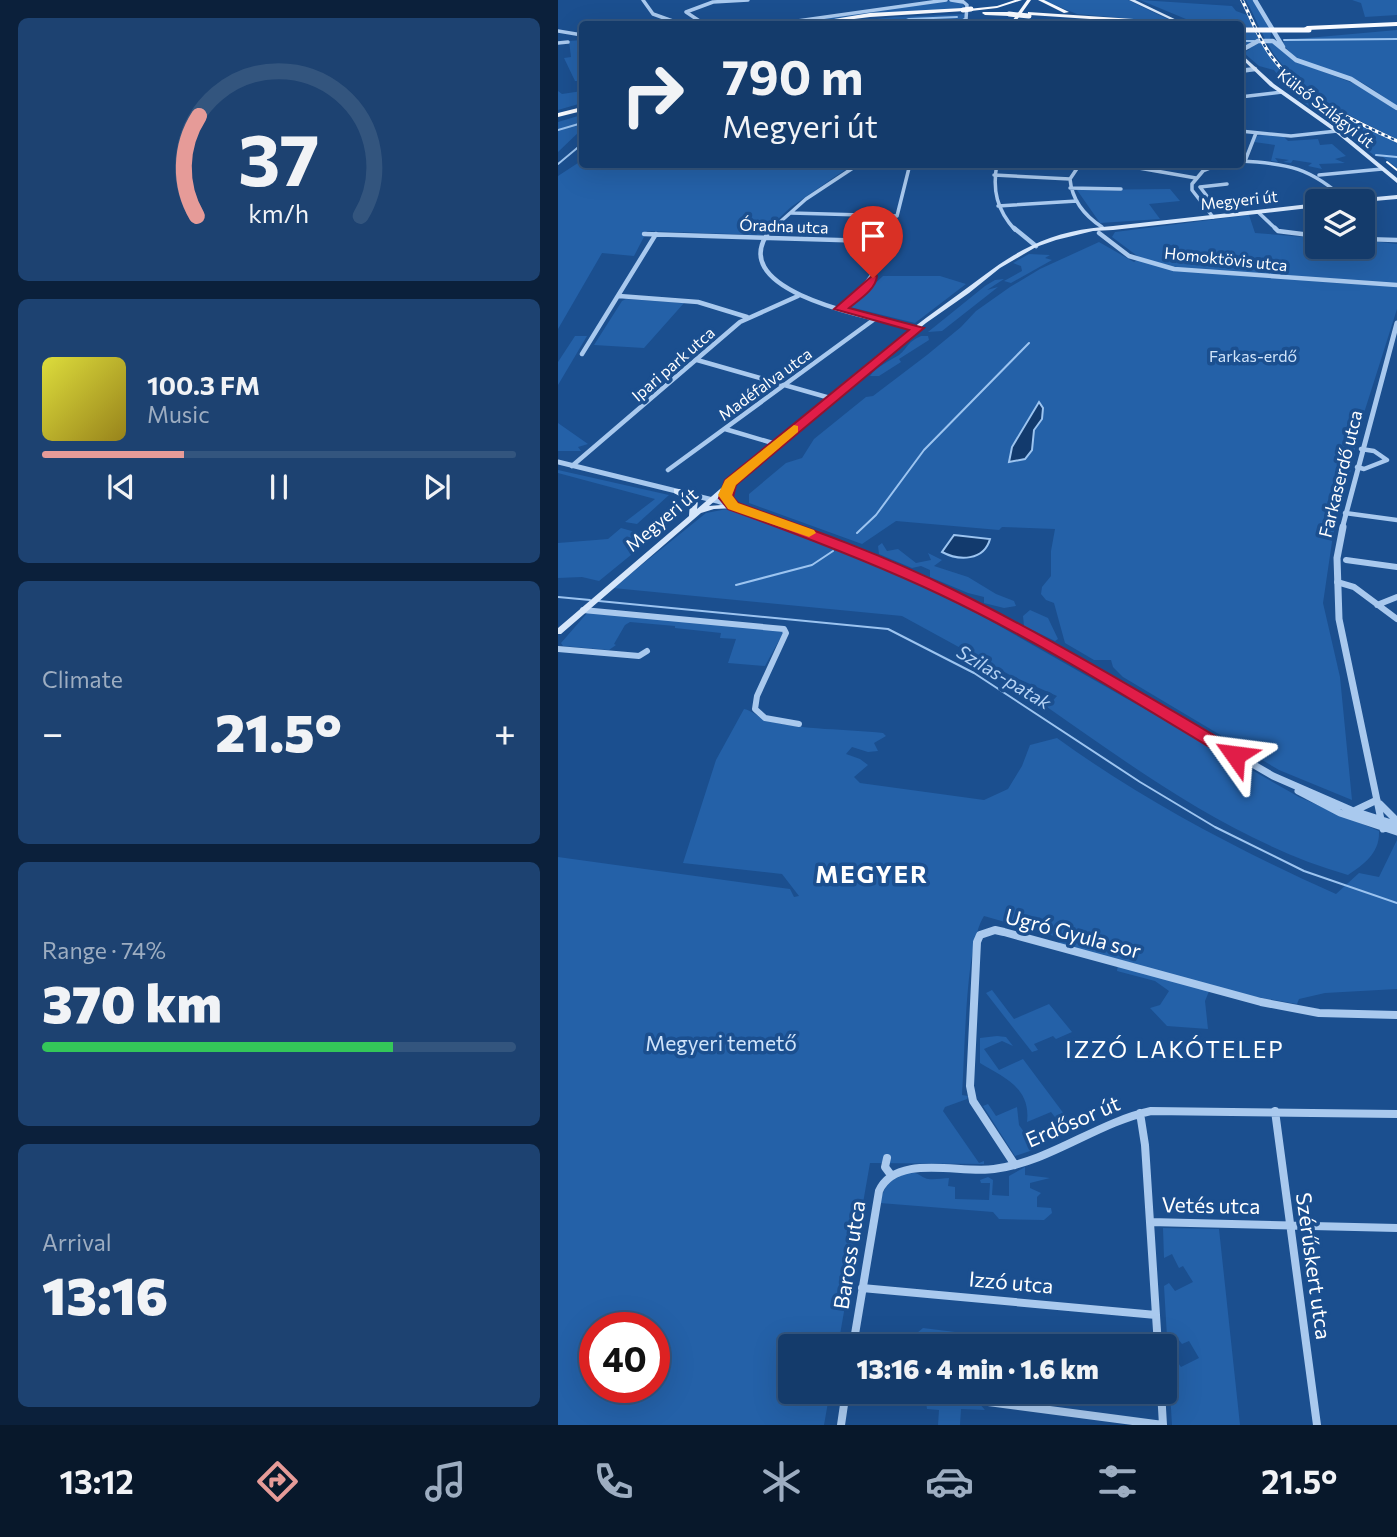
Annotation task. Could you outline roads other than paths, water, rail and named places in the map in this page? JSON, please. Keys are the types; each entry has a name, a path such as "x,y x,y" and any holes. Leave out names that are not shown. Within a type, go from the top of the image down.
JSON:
{"highway":[{"path":"848,21 967,12 1020,0"},
{"path":"1014,21 1029,0"},
{"path":"1040,0 1068,13 1129,21"},
{"path":"828,21 870,15 938,11 1010,13 1109,21"},
{"path":"1029,15 1129,21"},
{"path":"1029,15 1055,21"},
{"path":"1244,29 1397,25"},
{"path":"559,118 579,111"}],"main road":[{"path":"1131,0 1175,21"},
{"name":"Külső Szilágyi út","path":"1244,55 1255,69 1281,92 1337,131 1397,181"},
{"path":"1375,199 1397,196"},
{"name":"Megyeri út","path":"558,632 830,398 918,328 928,325 1009,259 1036,246 1070,235 1305,207"},
{"path":"730,483 725,495 733,506"},
{"path":"677,491 694,501 692,515"},
{"path":"692,515 709,508 733,506"}],"street":[{"path":"643,0 650,12 670,21"},
{"path":"701,21 686,12 707,4 748,0"},
{"path":"798,21 949,0 962,1 967,5 965,21"},
{"path":"1255,0 1284,50"},
{"path":"558,31 579,34"},
{"path":"1271,41 1273,32"},
{"path":"1244,51 1259,41 1271,41 1301,62 1351,79 1397,108"},
{"path":"558,43 568,42"},
{"path":"1244,70 1255,69"},
{"path":"1244,97 1281,92"},
{"path":"1244,132 1291,136 1337,131"},
{"path":"1244,159 1256,133"},
{"path":"1244,161 1303,168 1319,175 1334,189"},
{"path":"854,168 811,195 766,238 762,256 767,270 778,283 798,296 918,328"},
{"path":"791,213 897,216 909,168"},
{"path":"996,168 994,190 998,206 1010,226 1036,246"},
{"path":"994,175 1070,179 1077,168"},
{"path":"1139,168 1196,178"},
{"path":"1192,187 1196,178 1210,168"},
{"path":"1319,175 1382,169"},
{"name":"Homoktövis utca","path":"1070,179 1070,188 1091,220 1117,249 1136,259 1195,272 1397,285"},
{"path":"1192,187 1227,184"},
{"path":"1192,187 1213,217"},
{"path":"1070,188 1121,189"},
{"path":"1200,188 1213,204 1205,205"},
{"path":"998,206 1077,201"},
{"path":"1258,212 1278,231 1305,234"},
{"name":"Homoktövis utca","path":"1091,220 1100,230"},
{"name":"Óradna utca","path":"644,234 871,241 885,247 882,261 870,283 840,309"},
{"path":"582,354 657,234"},
{"path":"1375,239 1397,240"},
{"path":"619,296 698,302 747,317"},
{"name":"Ipari park utca","path":"573,466 747,317 798,296"},
{"name":"Madéfalva utca","path":"668,470 876,318"},
{"name":"Farkaserdő utca","path":"1382,825 1339,619 1337,582 1339,539 1345,513 1361,449 1393,349 1397,323"},
{"path":"904,325 910,335"},
{"path":"697,360 830,398"},
{"path":"725,429 776,444"},
{"path":"1357,467 1364,469 1387,461 1374,451 1361,449"},
{"path":"558,462 711,499 847,547 948,593 1108,680 1289,784 1315,802 1373,826 1397,823"},
{"path":"1345,513 1397,520"},
{"path":"1346,560 1397,567"},
{"path":"1337,582 1354,587 1397,619"},
{"path":"1377,605 1397,597"},
{"path":"583,608 784,629 786,633 757,696 755,709 765,718 799,724"},
{"path":"558,649 639,656 647,651"},
{"path":"610,653 620,649"},
{"path":"1289,784 1397,832"},
{"path":"1351,810 1366,807 1377,800 1397,823"},
{"name":"Ugró Gyula sor","path":"1015,1165 973,1101 970,1086 977,942 980,935 988,931 1004,932 1261,1002 1319,1013 1397,1015"},
{"name":"Erdősor út","path":"891,1175 911,1168 991,1170 1015,1165 1140,1112 1162,1110 1397,1114"},
{"name":"Szérűskert utca","path":"1275,1111 1317,1425"},
{"path":"1140,1112 1144,1124 1157,1334"},
{"path":"887,1158 885,1167 891,1175"},
{"name":"Baross utca","path":"856,1334 879,1191 882,1182 891,1175"},
{"name":"Vetés utca","path":"1150,1227 1290,1225 1397,1228"},
{"name":"Izzó utca","path":"862,1288 1156,1314"},
{"path":"841,1425 844,1404"},
{"path":"1004,1404 1163,1425 1162,1404"}],"waterway":[{"path":"904,21 957,17"},
{"path":"1284,40 1397,39"},
{"path":"1244,41 1254,41"},
{"path":"558,130 579,124"},
{"path":"558,164 579,146"},
{"path":"1376,155 1397,157"},
{"path":"857,533 876,515 924,450 1029,343"},
{"path":"736,585 812,565 833,551"},
{"name":"Szilas-patak","path":"558,597 590,600"},
{"name":"Szilas-patak","path":"599,601 888,629 974,673 1140,782 1215,827 1304,871 1397,903"}],"tram line":[{"path":"1387,162 1397,170"}],"railway":[{"path":"1242,0 1267,50 1298,85 1329,107 1397,141"}],"district":[{"name":"MEGYER","path":"872,875"},
{"name":"IZZÓ LAKÓTELEP","path":"1175,1050"}],"park label":[{"name":"Farkas-erdő","path":"1253,356"},
{"name":"Megyeri temető","path":"721,1044"}]}
